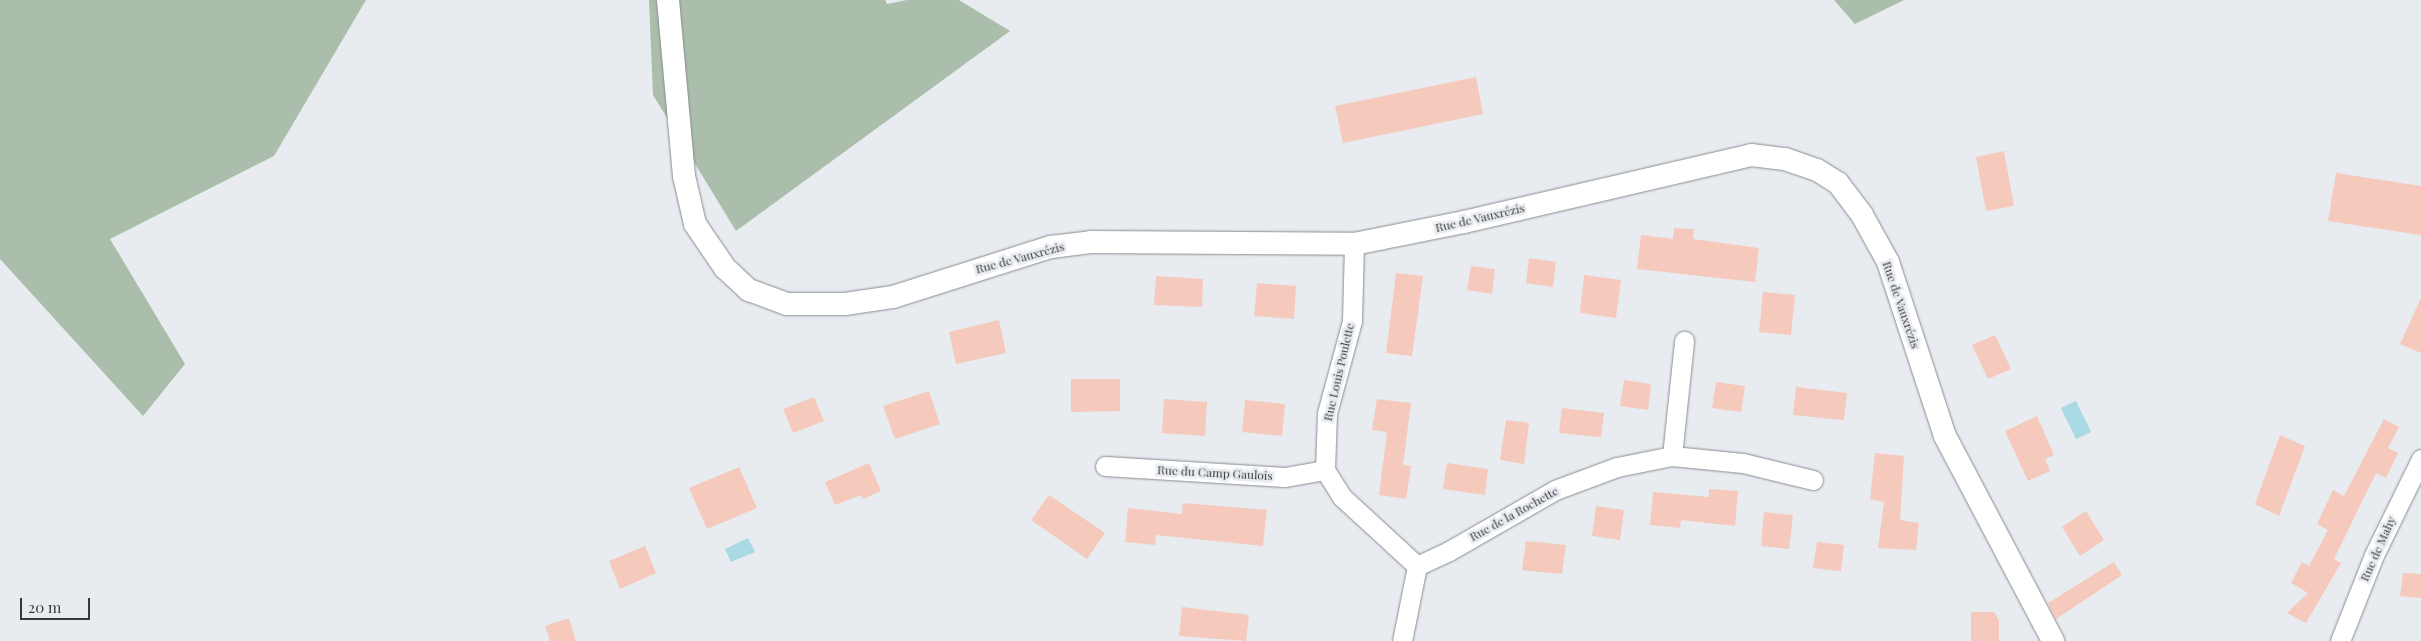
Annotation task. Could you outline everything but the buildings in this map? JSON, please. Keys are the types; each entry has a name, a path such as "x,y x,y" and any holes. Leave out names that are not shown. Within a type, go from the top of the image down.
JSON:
{"street":[{"name":"Rue de Vauxrézis","path":"668,0 684,176 695,224 725,268 749,290 787,304 845,304 893,296 1051,247 1091,242 1354,244 1464,222 1751,155 1785,159 1817,170 1838,183 1862,215 1888,262 1945,436 2053,641"},
{"name":"Rue Louis Poulette","path":"1325,470 1327,413 1352,321 1354,244"},
{"path":"1672,456 1684,341"},
{"name":"Rue de la Rochette","path":"1417,566 1449,552 1555,490 1617,467 1672,456 1743,463 1813,480"},
{"name":"Rue de Mahy","path":"2340,641 2374,555 2421,459"},
{"name":"Rue du Camp Gaulois","path":"1105,466 1285,477 1325,470"},
{"path":"1325,470 1342,497 1417,566 1402,641"}],"green space":[{"path":"0,0 366,0 274,156 110,239 185,364 143,416 0,259"},
{"path":"649,0 885,0 887,4 907,0 959,0 1010,31 736,231 653,95"},
{"path":"1834,0 1904,0 1855,24"}],"water":[{"path":"2076,401 2091,432 2076,439 2061,408"},
{"path":"748,538 755,552 731,562 725,549"}]}
